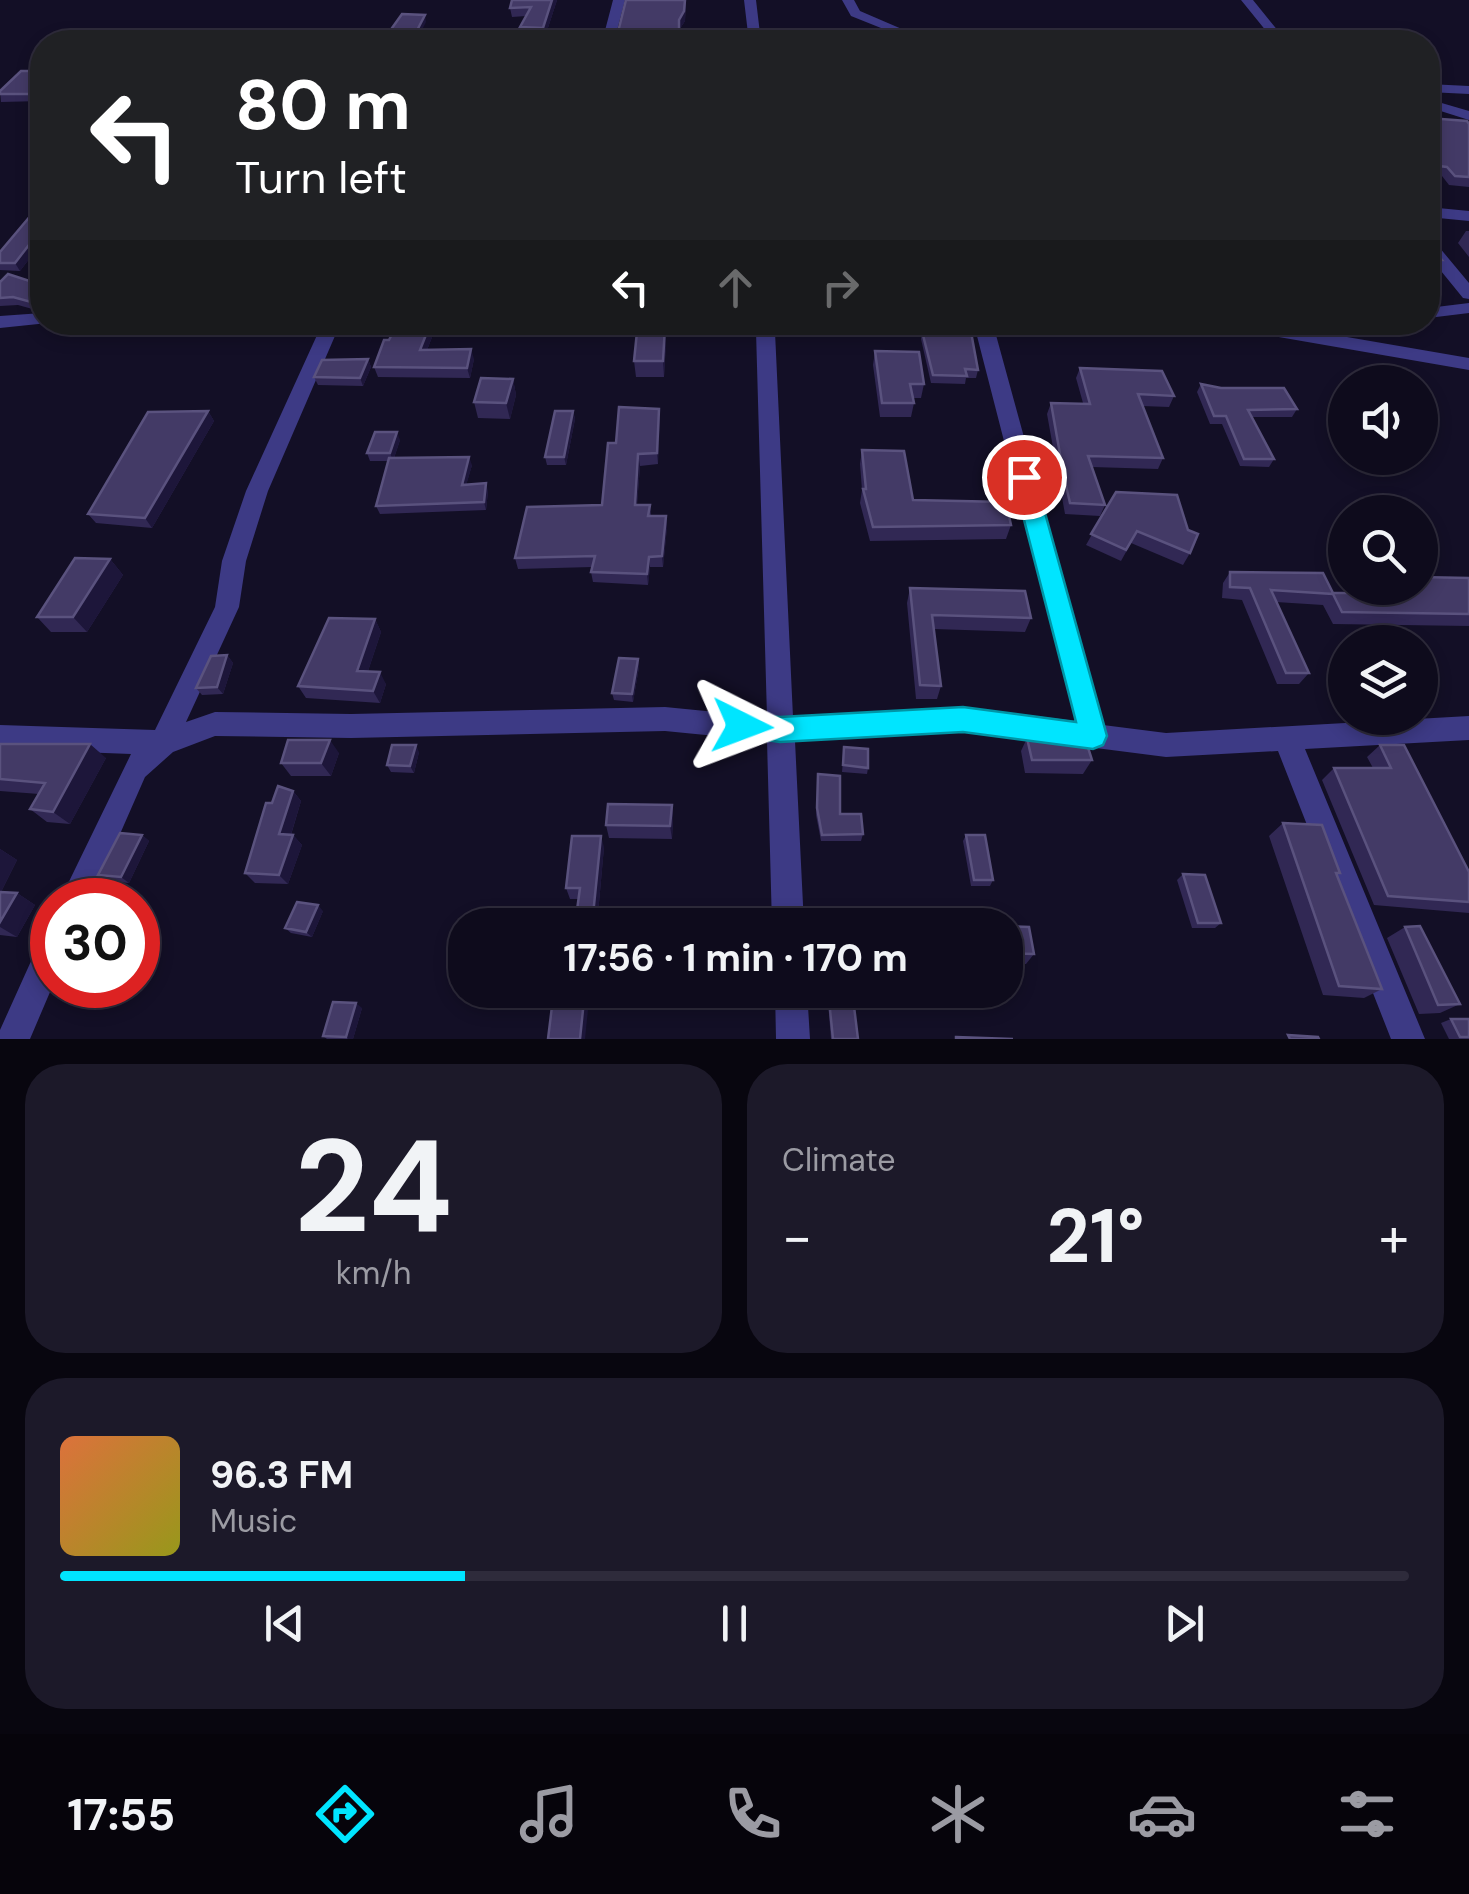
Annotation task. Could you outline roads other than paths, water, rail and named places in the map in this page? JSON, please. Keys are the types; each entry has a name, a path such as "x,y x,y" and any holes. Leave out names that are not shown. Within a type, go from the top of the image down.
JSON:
{"street":[{"path":"611,30 619,0"},
{"path":"750,0 754,30"},
{"path":"848,0 855,12 898,30"},
{"path":"1247,0 1271,30"},
{"path":"1440,89 1469,90"},
{"path":"1440,107 1469,116"},
{"path":"1440,213 1469,216"},
{"path":"1440,259 1469,294"},
{"path":"1440,312 1469,308"},
{"path":"0,322 30,319"},
{"path":"163,743 228,607 234,561 257,492 326,335"},
{"path":"765,335 787,908"},
{"path":"987,335 1093,736"},
{"path":"1296,335 1469,364"},
{"path":"85,878 135,768 163,743 215,724 351,726 665,719 780,730 963,720 1166,745 1469,728"},
{"path":"0,737 163,743"},
{"path":"1288,740 1408,1039"},
{"path":"13,1039 30,1000"},
{"path":"792,1008 793,1039"}]}
